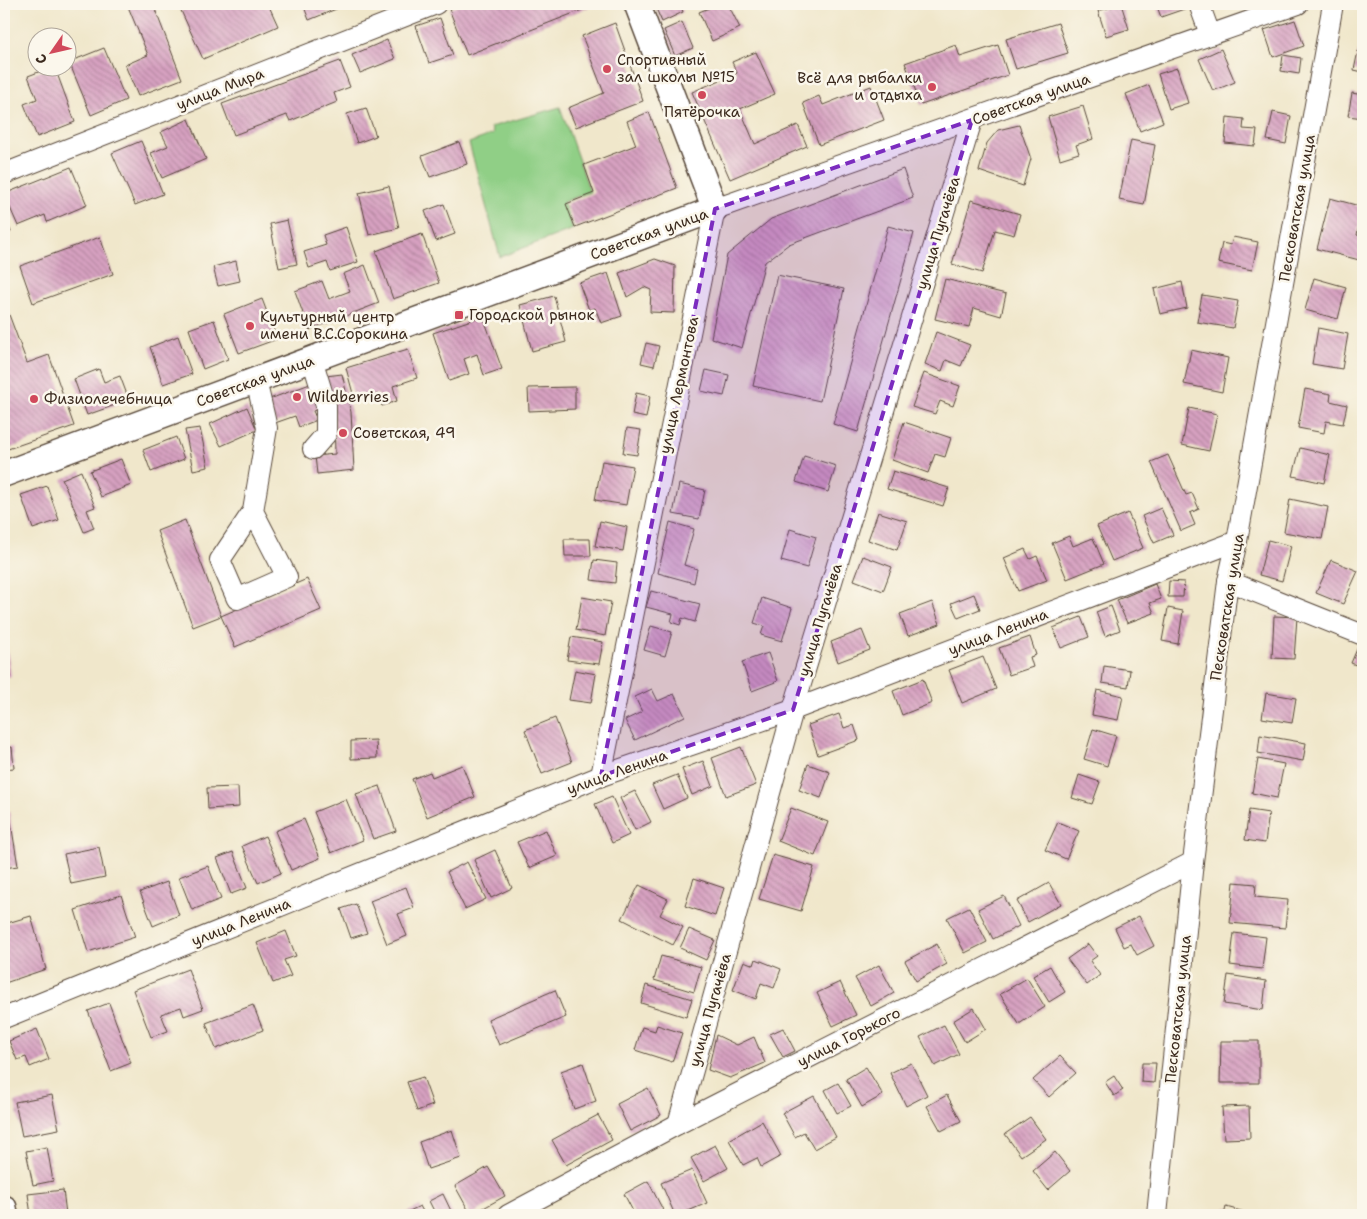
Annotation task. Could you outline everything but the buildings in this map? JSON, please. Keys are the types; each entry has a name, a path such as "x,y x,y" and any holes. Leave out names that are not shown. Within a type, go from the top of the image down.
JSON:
{"main road":[{"path":"637,4 715,209"},
{"name":"Советская улица","path":"4,474 715,209"},
{"path":"4,1208 5,1215"}],"street":[{"name":"улица Мира","path":"4,174 436,4"},
{"path":"1199,4 1210,34"},
{"name":"Советская улица","path":"715,209 1298,4"},
{"name":"Песковатская улица","path":"1157,1215 1192,862 1228,581 1237,541 1333,4"},
{"name":"улица Пугачёва","path":"678,1124 793,710 972,120"},
{"name":"улица Лермонтова","path":"601,776 715,209"},
{"path":"312,359 326,405 326,434 313,449"},
{"path":"253,511 267,428 256,380"},
{"name":"улица Ленина","path":"4,1018 601,776 793,710 1237,541"},
{"path":"1228,581 1363,635"},
{"name":"улица Горького","path":"508,1215 678,1124 1192,862"}],"highlighted area":[{"path":"972,120 793,710 601,776 715,209"}],"green space":[{"path":"560,107 590,192 563,202 573,229 500,257 469,143 493,134 491,127"}],"place":[{"name":"Спортивный зал школы №15","path":"607,69"},
{"name":"Всё для рыбалки и отдыха","path":"932,87"},
{"name":"Пятёрочка","path":"702,95"},
{"name":"Городской рынок","path":"459,315"},
{"name":"Культурный центр имени В.С.Сорокина","path":"250,326"},
{"name":"Wildberries","path":"297,397"},
{"name":"Физиолечебница","path":"34,399"},
{"name":"Советская, 49","path":"343,433"}]}
